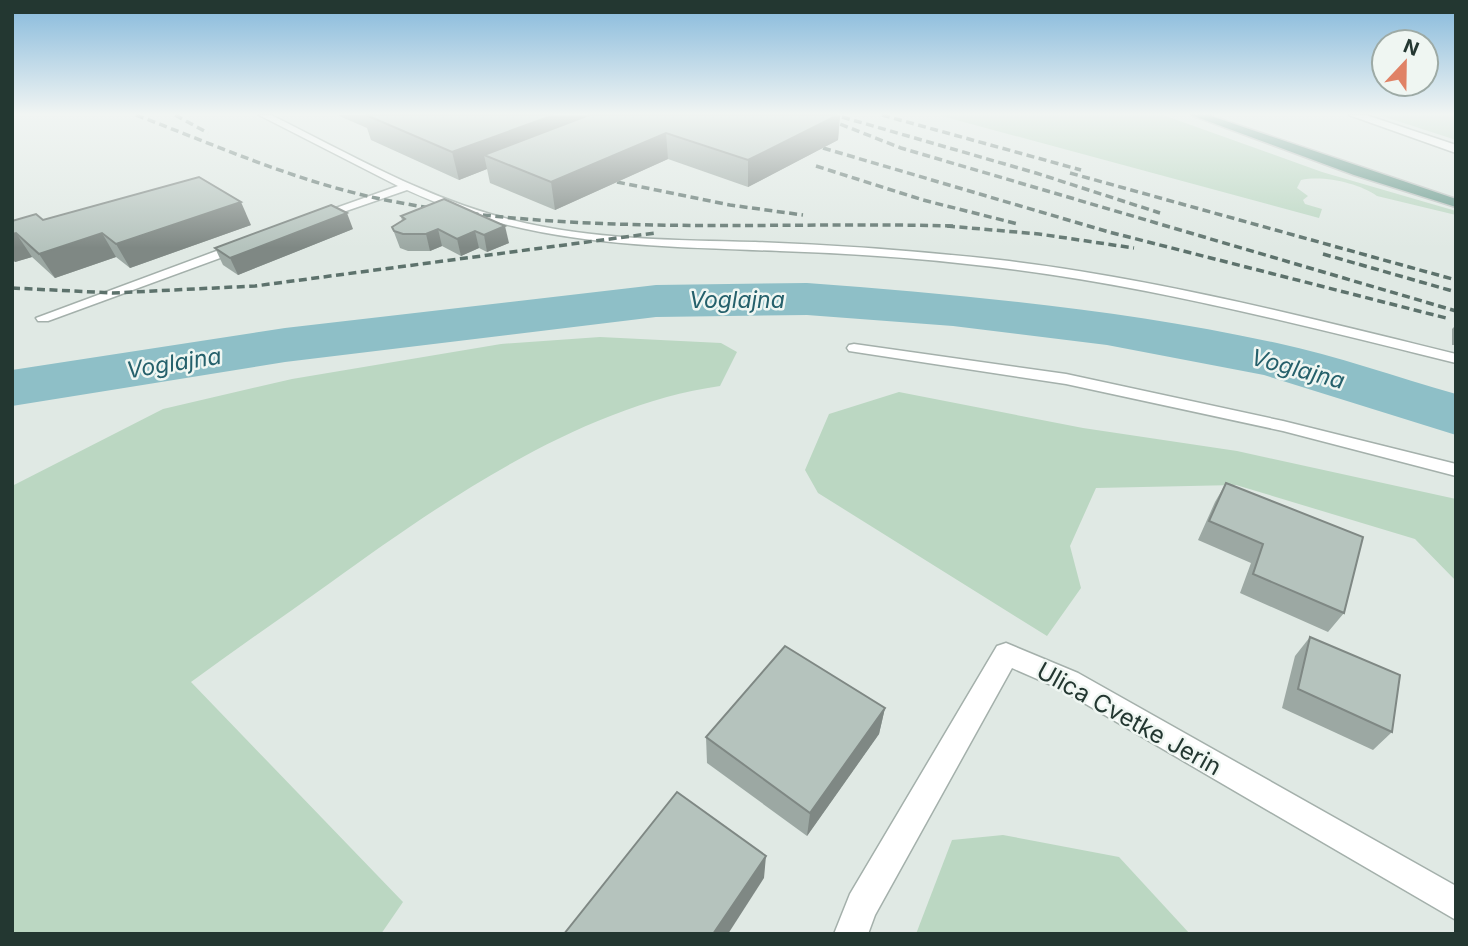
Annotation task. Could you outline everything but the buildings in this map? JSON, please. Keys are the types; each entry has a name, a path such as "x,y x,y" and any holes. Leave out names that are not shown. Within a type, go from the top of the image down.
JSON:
{"main road":[{"path":"1321,159 1456,203"}],"street":[{"name":"Ulica Cvetke Jerin","path":"851,934 862,906 1006,654 1069,681 1456,904"}],"lane":[{"path":"353,159 476,214 575,236 902,255 1034,268 1258,310 1456,359"},
{"path":"309,221 409,186"},
{"path":"43,318 257,240"},
{"path":"855,348 1066,379 1283,426 1456,470"}],"green space":[{"path":"1101,159 1286,159 1456,211 1456,215 1377,196 1361,187 1340,181 1301,180 1297,188 1308,196 1303,200 1305,204 1322,209 1319,218"},
{"path":"600,337 721,343 737,352 720,386 668,397 616,414 565,436 466,490 373,552 191,682 403,902 381,934 12,934 12,486 163,409 292,379 501,344"},
{"path":"899,392 1083,428 1237,451 1456,499 1456,581 1415,539 1236,485 1096,488 1070,546 1081,588 1047,636 818,493 805,470 829,414"},
{"path":"1003,835 1119,857 1190,934 916,934 952,840"}],"waterway":[{"name":"Voglajna","path":"12,388 285,345 656,301 807,299 953,310 1107,328 1276,360 1456,415"}],"railway":[{"path":"249,159 315,182 376,198 520,219 665,225 956,226"},
{"path":"861,159 1109,232 1446,318"},
{"path":"939,159 1456,311"},
{"path":"988,159 1160,213"},
{"path":"1042,159 1081,170"},
{"path":"816,166 923,200 1018,224"},
{"path":"1070,173 1456,280"},
{"path":"617,182 730,205 803,215"},
{"path":"947,226 1039,234 1134,248"},
{"path":"12,288 113,293 255,286 655,233"},
{"path":"1323,254 1456,292"}]}
